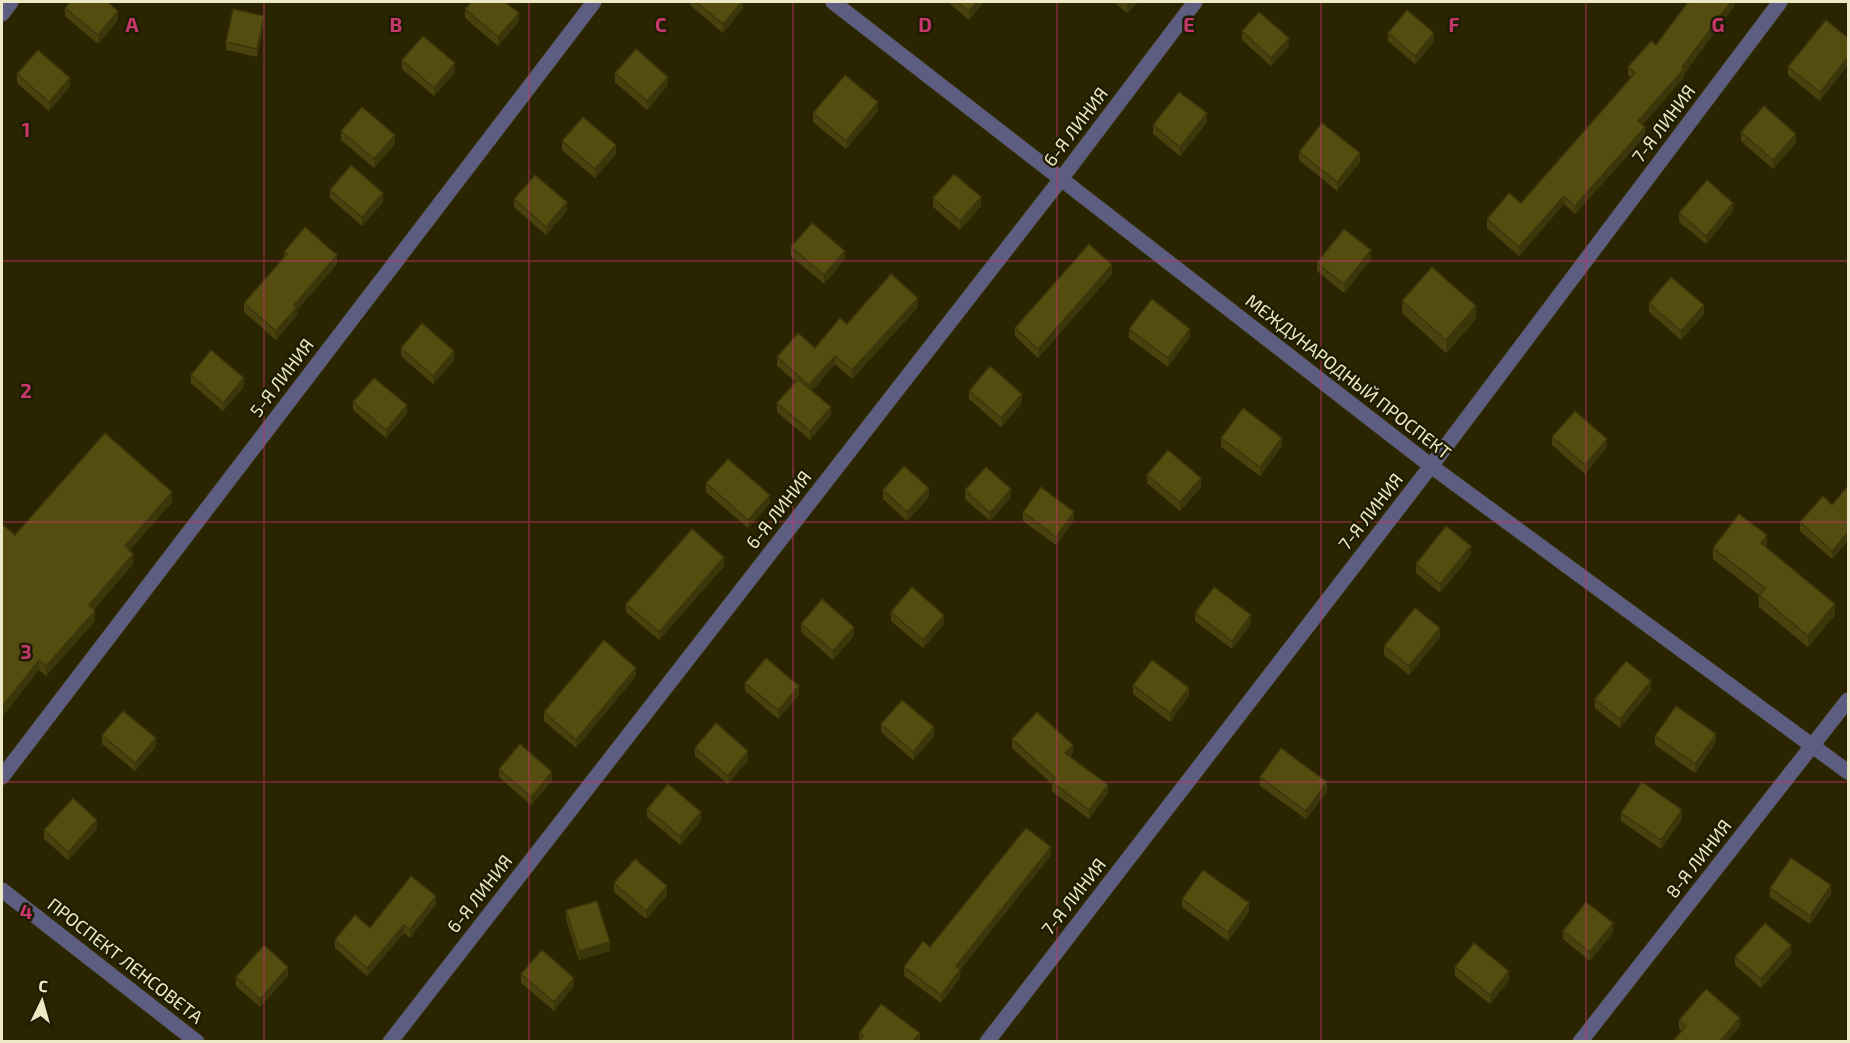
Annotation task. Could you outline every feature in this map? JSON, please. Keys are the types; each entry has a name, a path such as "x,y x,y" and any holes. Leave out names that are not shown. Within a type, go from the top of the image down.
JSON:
{"street":[{"path":"2,14 11,2"},
{"name":"5-Я ЛИНИЯ","path":"2,777 594,2"},
{"name":"МЕЖДУНАРОДНЫЙ ПРОСПЕКТ","path":"833,2 1431,466 1848,772"},
{"name":"6-Я ЛИНИЯ","path":"390,1041 1061,179 1195,2"},
{"name":"7-Я ЛИНИЯ","path":"987,1041 1431,466 1780,2"},
{"name":"8-Я ЛИНИЯ","path":"1580,1041 1848,700"},
{"name":"ПРОСПЕКТ ЛЕНСОВЕТА","path":"2,890 197,1041"}],"building":[{"path":"70,2 107,2 118,11 98,35 65,8"},
{"path":"472,2 505,2 519,13 498,37 465,9"},
{"path":"696,2 742,2 723,24"},
{"path":"957,2 977,2 969,11"},
{"path":"1688,2 1731,2 1682,67 1684,69 1638,121 1645,127 1575,206 1564,196 1519,247 1487,219 1509,193 1521,203 1635,73 1628,67 1651,41 1656,45"},
{"path":"233,9 264,16 257,49 226,42"},
{"path":"1407,10 1434,33 1415,56 1388,33"},
{"path":"1259,12 1289,38 1271,58 1242,31"},
{"path":"1826,20 1848,38 1848,57 1820,92 1788,67"},
{"path":"423,36 455,63 434,88 402,60"},
{"path":"636,49 668,77 647,101 615,73"},
{"path":"38,50 70,78 49,102 17,74"},
{"path":"845,75 878,102 846,141 813,113"},
{"path":"1179,92 1207,113 1180,147 1153,125"},
{"path":"1764,106 1796,134 1773,160 1741,132"},
{"path":"362,107 395,135 374,159 341,131"},
{"path":"583,117 616,145 595,169 562,141"},
{"path":"1322,123 1360,153 1337,182 1299,152"},
{"path":"351,165 383,193 362,217 330,190"},
{"path":"954,174 981,197 960,221 933,198"},
{"path":"535,175 567,202 546,227 514,199"},
{"path":"1707,180 1733,203 1706,236 1679,213"},
{"path":"812,223 845,251 824,275 791,247"},
{"path":"305,227 337,255 294,305 297,307 276,331 244,303 287,254 284,252"},
{"path":"1344,229 1371,250 1344,284 1317,263"},
{"path":"1089,244 1112,265 1038,349 1015,328"},
{"path":"1432,267 1476,306 1446,340 1402,301"},
{"path":"891,274 918,298 852,370 835,356 809,385 777,357 798,333 815,348 840,318 847,324"},
{"path":"1671,277 1704,305 1681,331 1649,303"},
{"path":"1152,299 1190,329 1168,358 1129,329"},
{"path":"422,323 454,351 433,376 401,348"},
{"path":"211,350 244,378 223,403 191,375"},
{"path":"990,366 1022,394 1001,418 969,391"},
{"path":"374,378 407,405 386,430 353,402"},
{"path":"798,379 831,407 810,431 777,403"},
{"path":"1243,408 1282,438 1260,467 1221,438"},
{"path":"1575,411 1607,439 1585,465 1552,437"},
{"path":"105,433 172,492 125,546 133,554 89,605 95,611 46,666 39,660 2,707 2,524 15,535"},
{"path":"1168,450 1201,478 1180,502 1147,475"},
{"path":"728,459 770,495 748,520 706,483"},
{"path":"904,466 929,488 907,512 883,490"},
{"path":"986,467 1011,489 990,513 965,490"},
{"path":"1848,486 1848,532 1832,551 1800,522 1823,496 1832,505"},
{"path":"1041,487 1074,512 1056,537 1023,512"},
{"path":"1739,514 1767,535 1761,543 1835,604 1808,636 1759,595 1765,588 1713,548"},
{"path":"1446,526 1471,546 1440,584 1416,564"},
{"path":"692,529 724,557 659,632 626,604"},
{"path":"912,587 944,615 923,640 891,612"},
{"path":"1214,587 1251,615 1232,641 1195,613"},
{"path":"822,599 854,627 833,651 801,624"},
{"path":"1415,608 1440,628 1409,666 1384,646"},
{"path":"604,640 636,668 576,740 544,712"},
{"path":"766,658 799,686 778,710 745,683"},
{"path":"1152,660 1189,688 1170,713 1133,685"},
{"path":"1626,661 1651,681 1620,719 1595,699"},
{"path":"902,700 934,727 913,752 881,724"},
{"path":"1676,706 1716,734 1695,764 1655,736"},
{"path":"123,711 156,738 135,763 102,735"},
{"path":"1037,712 1073,745 1065,753 1108,785 1089,810 1052,782 1055,778 1012,739"},
{"path":"716,723 748,751 728,776 695,748"},
{"path":"520,744 552,772 531,797 499,769"},
{"path":"1281,748 1327,782 1306,811 1260,777"},
{"path":"1642,782 1682,810 1661,840 1621,813"},
{"path":"668,784 701,812 680,836 647,809"},
{"path":"73,798 97,820 68,852 44,830"},
{"path":"1026,828 1051,847 956,966 960,970 941,995 904,967 923,941 930,947"},
{"path":"1791,858 1831,885 1810,916 1770,888"},
{"path":"635,859 667,886 646,911 614,883"},
{"path":"1203,870 1249,903 1228,932 1182,899"},
{"path":"411,876 436,896 410,929 404,925 367,968 335,940 355,915 370,928"},
{"path":"597,901 610,942 579,951 566,910"},
{"path":"1586,902 1613,923 1590,952 1563,931"},
{"path":"1765,923 1791,945 1761,979 1735,957"},
{"path":"1474,943 1509,971 1490,995 1455,967"},
{"path":"264,945 288,967 260,999 236,977"},
{"path":"542,950 574,978 554,1002 521,974"},
{"path":"1706,989 1740,1018 1720,1041 1673,1041 1686,1026 1679,1020"},
{"path":"881,1004 920,1033 913,1041 859,1041 863,1036 859,1033"}]}
